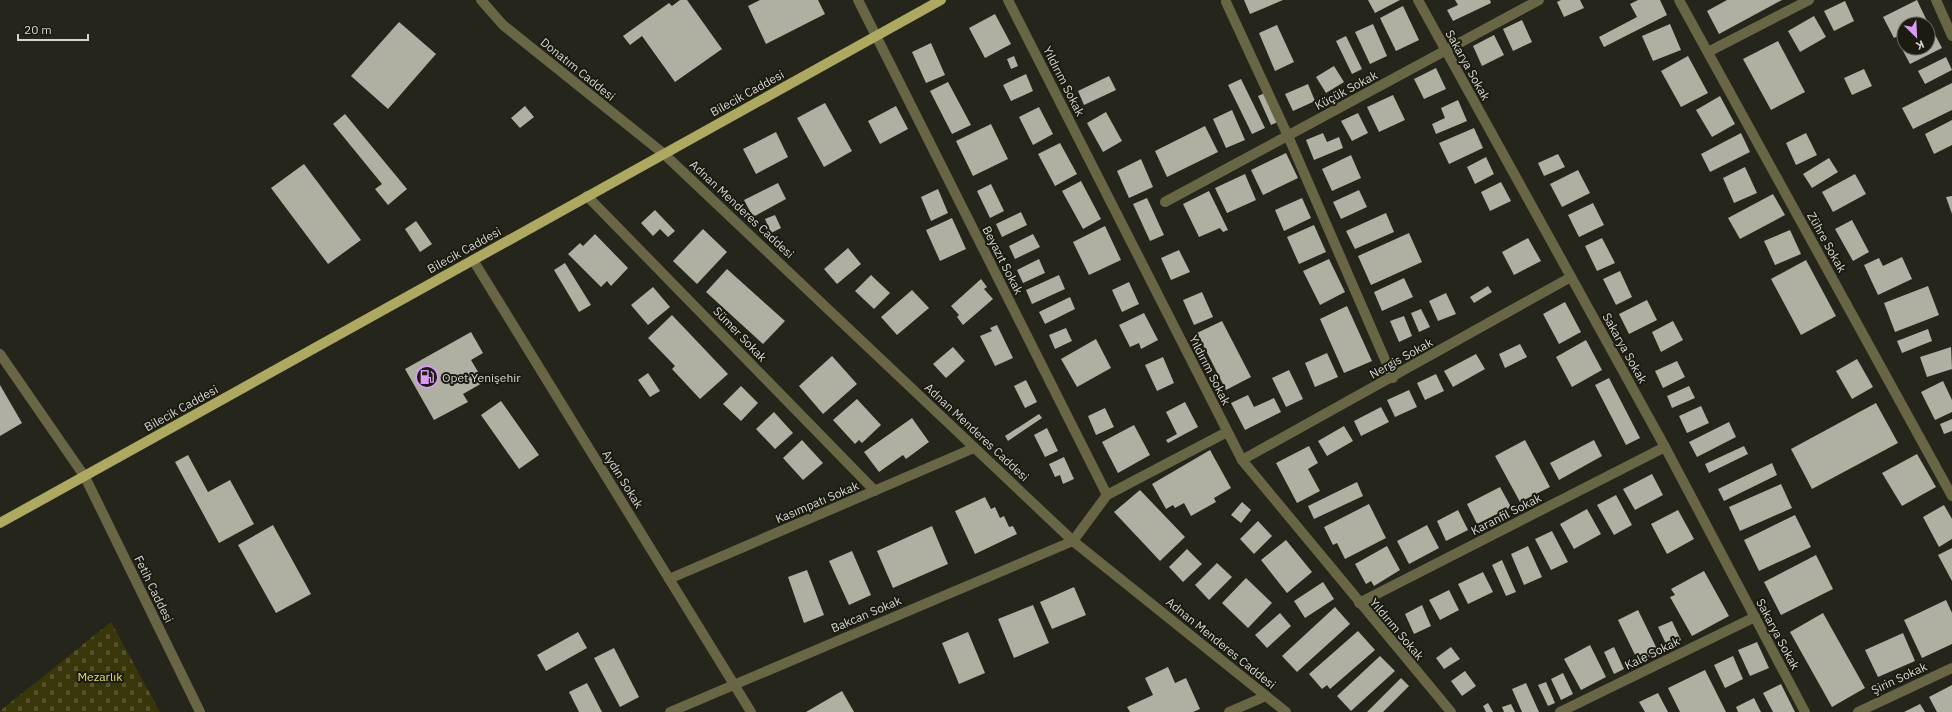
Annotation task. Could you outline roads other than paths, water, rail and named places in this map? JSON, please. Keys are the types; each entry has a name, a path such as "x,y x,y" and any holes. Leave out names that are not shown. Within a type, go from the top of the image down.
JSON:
{"main road":[{"name":"Bilecik Caddesi","path":"0,523 941,0"}],"street":[{"name":"Donatım Caddesi","path":"480,0 503,25 664,154"},
{"name":"Beyazıt Sokak","path":"858,0 1107,495"},
{"name":"Yıldırım Sokak","path":"1008,0 1242,460 1359,603 1451,712"},
{"name":"Sakarya Sokak","path":"1418,0 1665,447 1804,712"},
{"name":"Küçük Sokak","path":"1165,202 1539,0"},
{"name":"Zühre Sokak","path":"1679,0 1952,496"},
{"path":"1708,52 1809,0"},
{"path":"1936,0 1950,23 1952,36"},
{"path":"1226,2 1288,136 1392,378"},
{"name":"Adnan Menderes Caddesi","path":"664,154 1073,541 1286,712"},
{"name":"Sümer Sokak","path":"587,196 875,490"},
{"name":"Aydın Sokak","path":"473,260 750,712"},
{"name":"Nergis Sokak","path":"1242,460 1392,378 1571,277"},
{"name":"Fetih Caddesi","path":"0,354 85,476 200,712"},
{"path":"1073,541 1107,495 1227,432"},
{"name":"Karanfil Sokak","path":"1359,603 1665,447"},
{"name":"Kasımpatı Sokak","path":"669,580 974,448"},
{"name":"Bakcan Sokak","path":"670,712 1073,541"},
{"name":"Kale Sokak","path":"1560,712 1755,617"},
{"name":"Şirin Sokak","path":"1858,712 1952,668"},
{"path":"1229,712 1266,696"}],"place":[{"name":"Opet Yenişehir","path":"427,377"}],"park label":[{"name":"Mezarlık","path":"100,676"}]}
